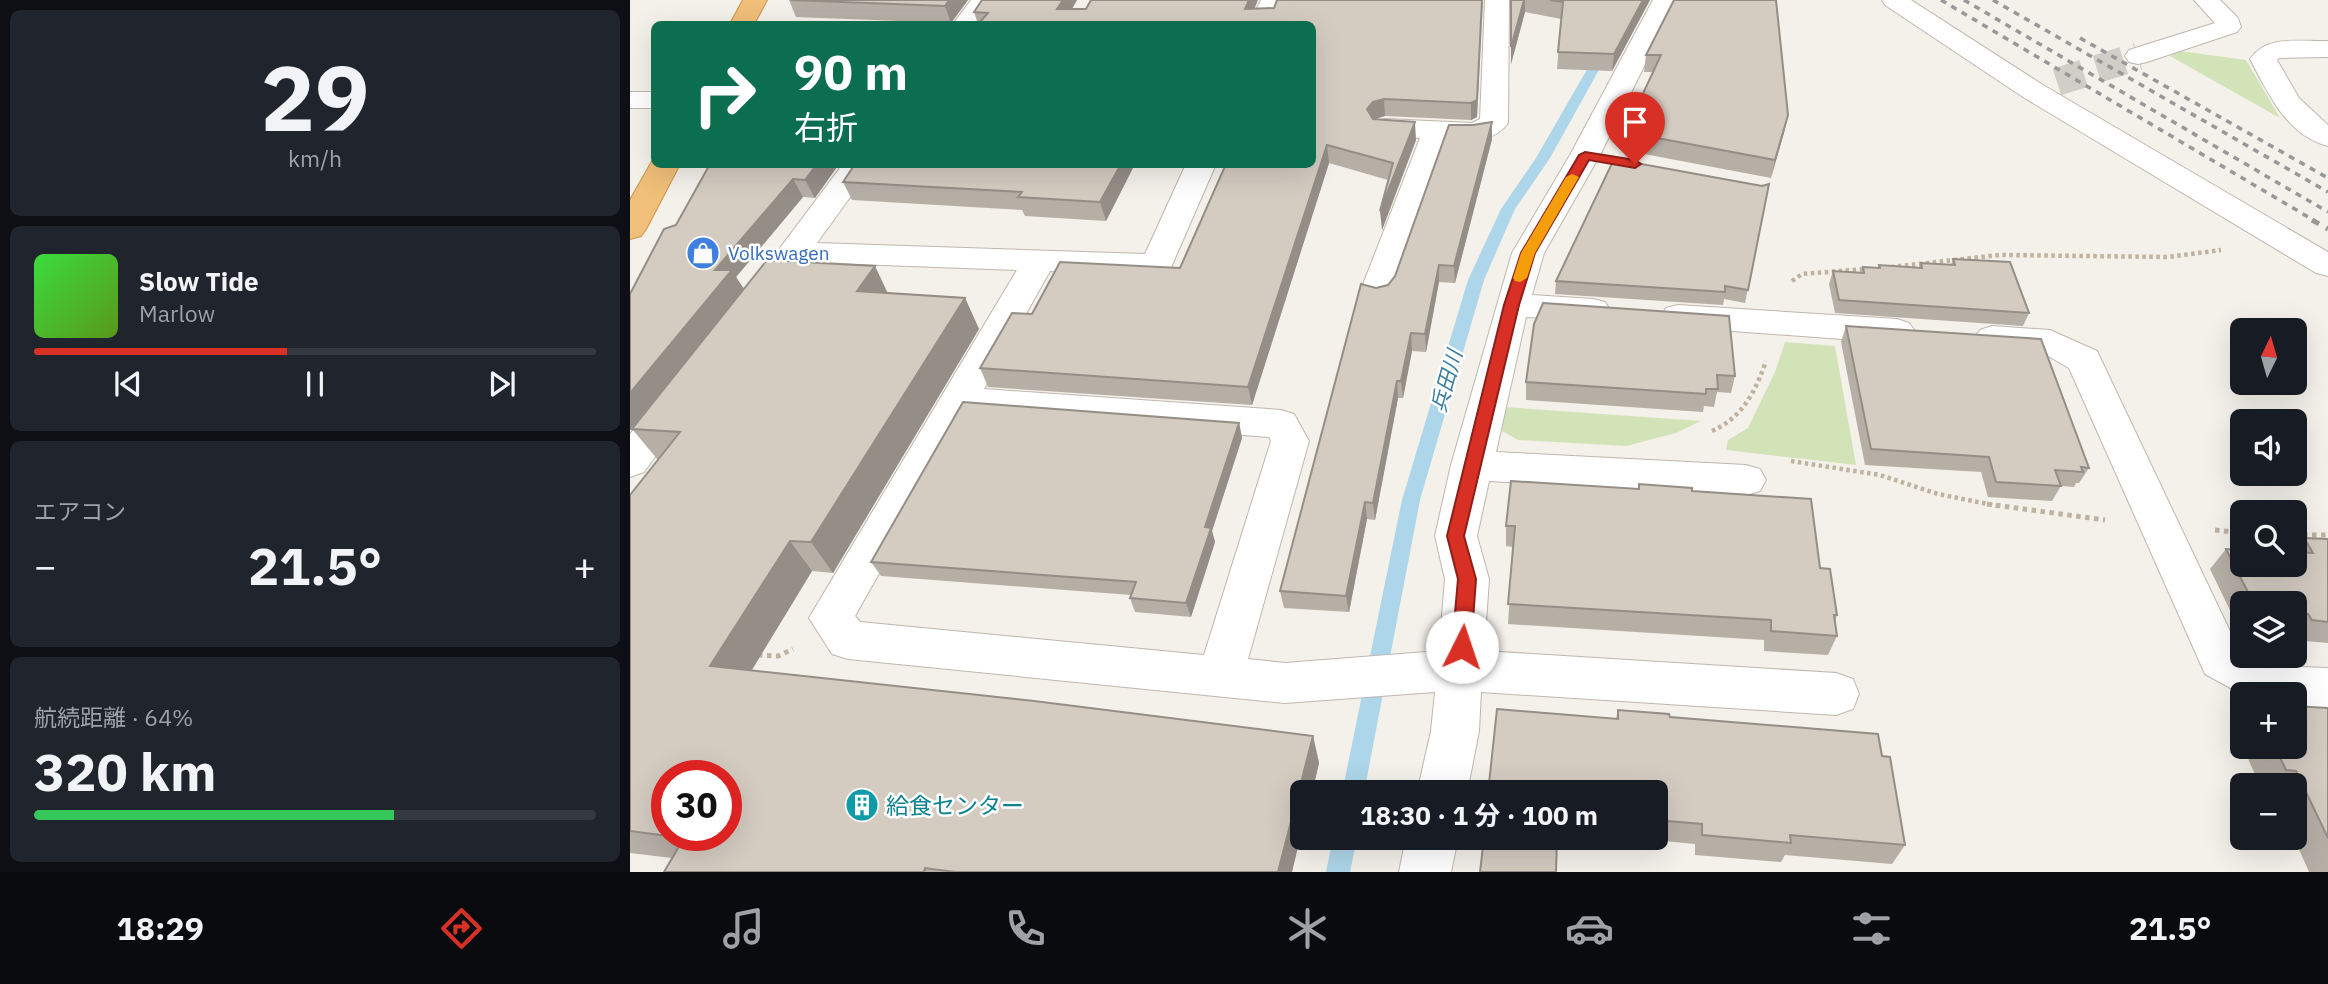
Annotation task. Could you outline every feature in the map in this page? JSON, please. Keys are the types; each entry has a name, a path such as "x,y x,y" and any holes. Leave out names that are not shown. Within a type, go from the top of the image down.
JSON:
{"highway":[{"path":"744,21 755,0"},
{"path":"630,229 663,168"}],"street":[{"path":"967,21 984,0"},
{"path":"1263,21 1273,0"},
{"path":"1385,128 1477,132 1493,123 1497,0"},
{"path":"1445,780 1455,731 1467,579 1456,536 1511,305 1528,253 1599,158 1664,0"},
{"path":"1894,0 2045,87 2328,266"},
{"path":"2138,56 2228,26 2229,23 2206,0"},
{"path":"2328,49 2272,50 2263,59 2298,116 2305,124 2328,137"},
{"path":"630,100 651,100"},
{"path":"1377,292 1437,131"},
{"path":"762,294 856,168"},
{"path":"795,252 1157,265 1199,168"},
{"path":"1040,260 831,618 848,640 1285,683 1460,670 1836,694"},
{"path":"1511,305 2050,342 2084,360 2221,660 2270,686 2328,689"},
{"path":"630,462 696,378"},
{"path":"958,400 1281,424 1290,441 1220,677"},
{"path":"1471,465 1746,480"},
{"path":"1425,872 1430,850"}],"path":[{"path":"1890,267 1999,255 2168,257 2219,251 2265,228"},
{"path":"1642,474 1661,449 1680,440 1726,427 1749,401 1763,370 1781,299 1788,284 1802,274 1877,268"},
{"path":"1781,459 1880,475 1938,494 1991,505 2230,532"},
{"path":"2307,535 2328,535"},
{"path":"751,654 778,656 839,628"}],"green space":[{"path":"2180,51 2246,60 2280,118 2170,56"},
{"path":"1785,342 1835,346 1856,465 1726,450 1728,440 1748,428 1775,372"},
{"path":"1504,407 1701,421 1676,433 1626,446 1518,440 1502,431"}],"building":[{"path":"791,0 949,0 945,6"},
{"path":"982,0 1063,0 1057,9 1086,9 1091,0 1249,0 1245,9 1274,8 1277,0 1482,0 1477,100 1471,103 1384,99 1373,102 1367,109 1373,119 1415,122 1380,211 1393,163 1327,145 1248,387 980,368 1012,313 1032,314 1060,262 1180,268 1224,168 1316,168 1316,21 981,21 988,13 974,12"},
{"path":"1511,0 1524,0 1511,47"},
{"path":"1550,0 1643,0 1614,54 1558,52 1563,2"},
{"path":"1674,0 1776,0 1788,115 1775,160 1625,132 1661,55 1646,55"},
{"path":"1492,122 1454,266 1439,265 1425,334 1411,333 1401,381 1397,381 1373,503 1365,502 1346,596 1280,591 1361,284 1376,288 1388,285 1395,276 1449,125"},
{"path":"1614,159 1762,186 1769,184 1748,290 1725,286 1725,292 1556,281"},
{"path":"708,168 814,168 805,180 793,179 715,270 732,270 630,393 630,294 664,229 676,225"},
{"path":"852,168 1119,168 1100,202 1018,197 1022,192 843,182"},
{"path":"1953,259 2010,262 2029,313 1839,300 1833,271 1864,273 1863,267 1880,268 1879,265 1922,268 1921,263 1955,265"},
{"path":"767,260 875,266 857,291 965,298 811,542 790,541 710,666 1034,701 1313,736 1302,780 1290,780 1290,825 1278,872 955,872 925,868 924,872 664,872 676,851 742,851 742,760 651,760 651,834 630,831 630,495 680,432 632,429"},
{"path":"1543,303 1729,316 1735,376 1717,375 1718,389 1706,389 1706,394 1526,382 1534,324"},
{"path":"1846,326 2041,339 2089,468 2081,467 2083,472 2055,470 2061,486 1996,482 1989,457 1871,449"},
{"path":"963,402 1239,423 1205,527 1211,528 1186,603 1130,598 1136,582 871,562"},
{"path":"1511,481 1639,489 1639,484 1692,488 1692,491 1811,499 1820,568 1830,569 1837,615 1834,615 1837,636 1771,631 1771,620 1508,604 1515,526 1506,526"},
{"path":"2307,538 2328,539 2328,622 2312,620 2307,614 2307,591 2247,591 2240,577 2307,577 2307,553 2313,553"},
{"path":"2307,707 2328,708 2328,838 2307,794 2307,773 2286,770 2281,759 2307,759"},
{"path":"1497,709 1618,719 1618,710 1669,714 1670,717 1878,734 1882,756 1890,757 1905,845 1790,835 1791,843 1702,835 1702,824 1668,821 1668,780 1489,780"},
{"path":"1483,850 1557,850 1556,872 1480,872"}],"waterway":[{"name":"兵田川","path":"1356,780 1411,500 1476,280 1508,209 1543,158 1604,50"},
{"name":"兵田川","path":"1338,872 1343,850"}],"tunnel":[{"path":"2057,82 2138,56"}],"railway":[{"path":"1941,0 2315,221"},
{"path":"1964,0 2328,212"},
{"path":"1993,0 2328,192"},
{"path":"2080,38 2328,178"},
{"path":"2312,220 2328,229"}],"slow traffic":[{"path":"1520,278 1528,253 1572,177"}],"place":[{"name":"Volkswagen","path":"703,253"},
{"name":"給食センター","path":"862,805"}],"route":[{"path":"1462,647 1467,579 1456,536 1511,305 1528,253 1585,155 1635,164"}]}
